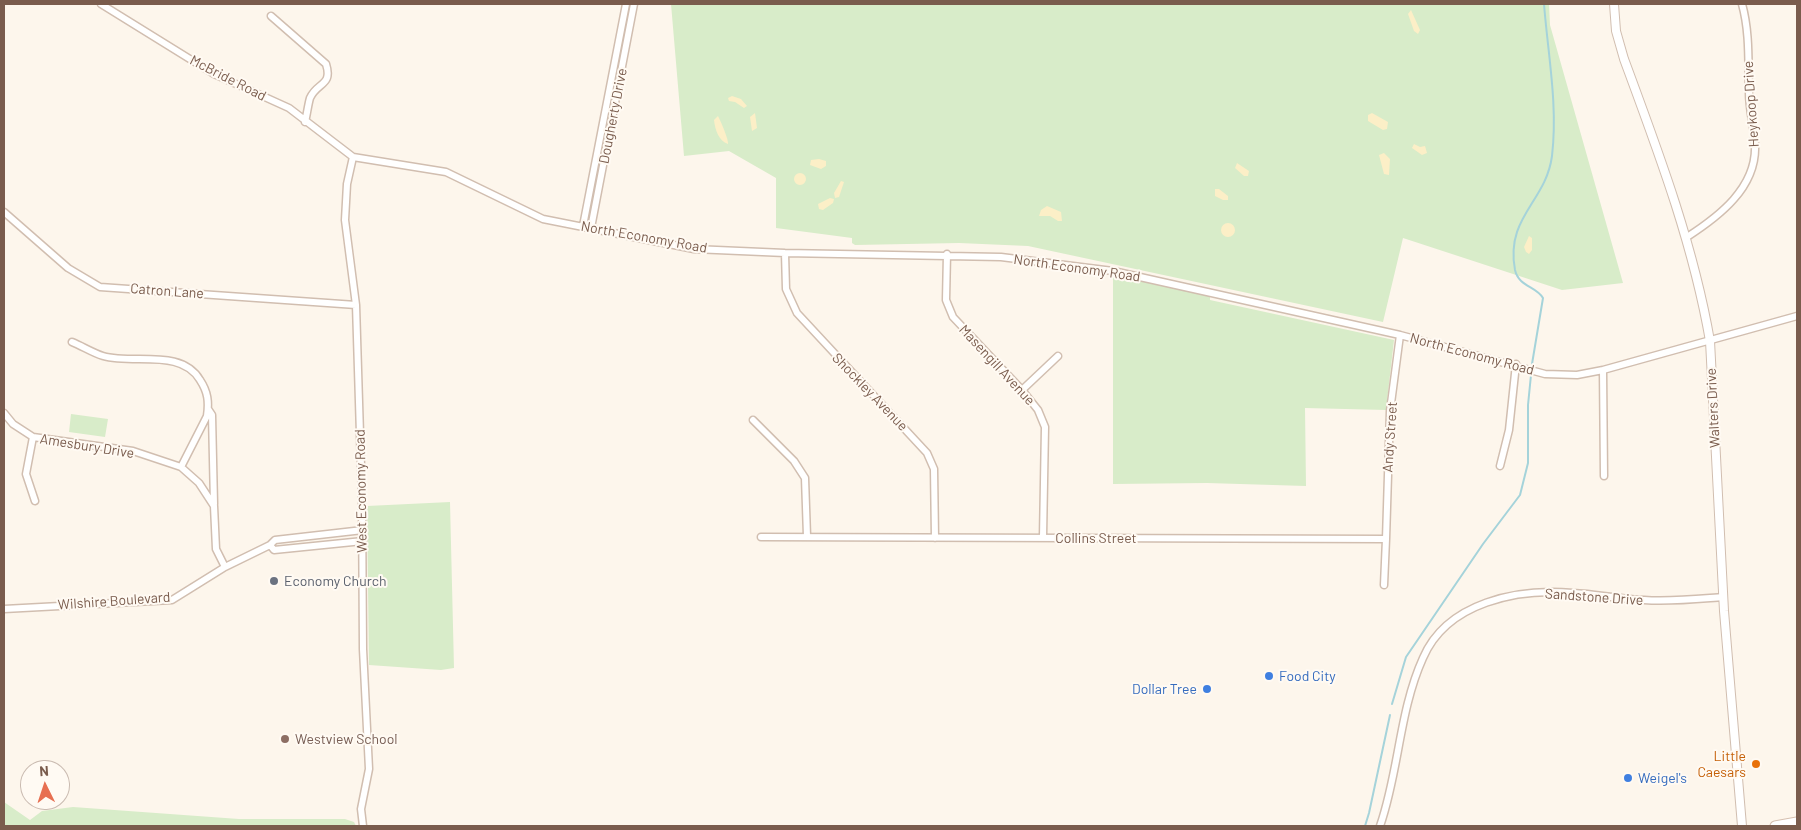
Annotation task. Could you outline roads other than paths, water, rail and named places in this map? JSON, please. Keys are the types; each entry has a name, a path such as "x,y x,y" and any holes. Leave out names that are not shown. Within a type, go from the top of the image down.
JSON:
{"main road":[{"path":"1775,826 1797,822"}],"street":[{"name":"McBride Road","path":"101,4 214,74 289,108 353,157"},
{"name":"Dougherty Drive","path":"583,226 626,4"},
{"name":"Dougherty Drive","path":"591,228 634,4"},
{"name":"Walters Drive","path":"1614,4 1616,31 1624,59 1687,237 1704,306 1710,341 1723,597 1742,826"},
{"name":"Heykoop Drive","path":"1687,237 1715,219 1729,205 1741,189 1752,165 1755,148 1749,95 1747,24 1742,4"},
{"path":"271,16 326,64 329,74 327,79 311,96 305,122"},
{"path":"602,126 610,128"},
{"name":"North Economy Road","path":"353,157 446,172 543,219 694,249 785,253 947,254 1001,257 1114,271 1400,335 1516,364 1545,374 1577,375 1603,370 1797,316"},
{"name":"West Economy Road","path":"353,157 347,184 345,220 356,305 363,530 363,649 369,769 361,809 363,826"},
{"name":"Catron Lane","path":"4,212 68,268 100,287 356,305"},
{"name":"Shockley Avenue","path":"785,253 786,289 797,313 927,452 934,469 935,538"},
{"name":"Masengill Avenue","path":"947,254 946,300 953,317 1022,390 1038,410 1045,427 1044,537"},
{"name":"Andy Street","path":"1386,539 1390,411 1400,335"},
{"path":"72,342 104,356 180,363 194,370 207,391 208,409 207,416 181,467"},
{"path":"1022,390 1058,356"},
{"path":"1500,466 1509,430 1516,364"},
{"path":"1603,370 1604,476"},
{"path":"208,409 212,415 216,549 225,567"},
{"name":"Amesbury Drive","path":"4,414 14,424 33,437 133,451 181,467 199,483 214,506"},
{"path":"753,420 794,461 805,478 807,536"},
{"path":"33,437 26,474 35,501"},
{"name":"Wilshire Boulevard","path":"4,609 172,600 225,567 270,545 275,540 286,537 363,530"},
{"name":"Collins Street","path":"761,537 1386,539"},
{"path":"1384,585 1386,539"},
{"path":"270,545 274,550 363,541"},
{"name":"Sandstone Drive","path":"1380,826 1410,697 1424,656 1449,624 1468,610 1487,602 1511,596 1553,592 1668,601 1723,597"}],"waterway":[{"path":"1532,364 1543,298 1517,276 1513,252 1521,223 1542,186 1552,156 1554,118 1544,4"},
{"path":"1392,704 1406,657 1483,544 1520,495 1528,463 1528,405 1531,375"},
{"path":"1365,826 1390,715"}],"place":[{"name":"Economy Church","path":"274,581"},
{"name":"Food City","path":"1269,676"},
{"name":"Dollar Tree","path":"1207,689"},
{"name":"Westview School","path":"285,739"},
{"name":"Little Caesars","path":"1756,764"},
{"name":"Weigel's","path":"1628,778"}]}
